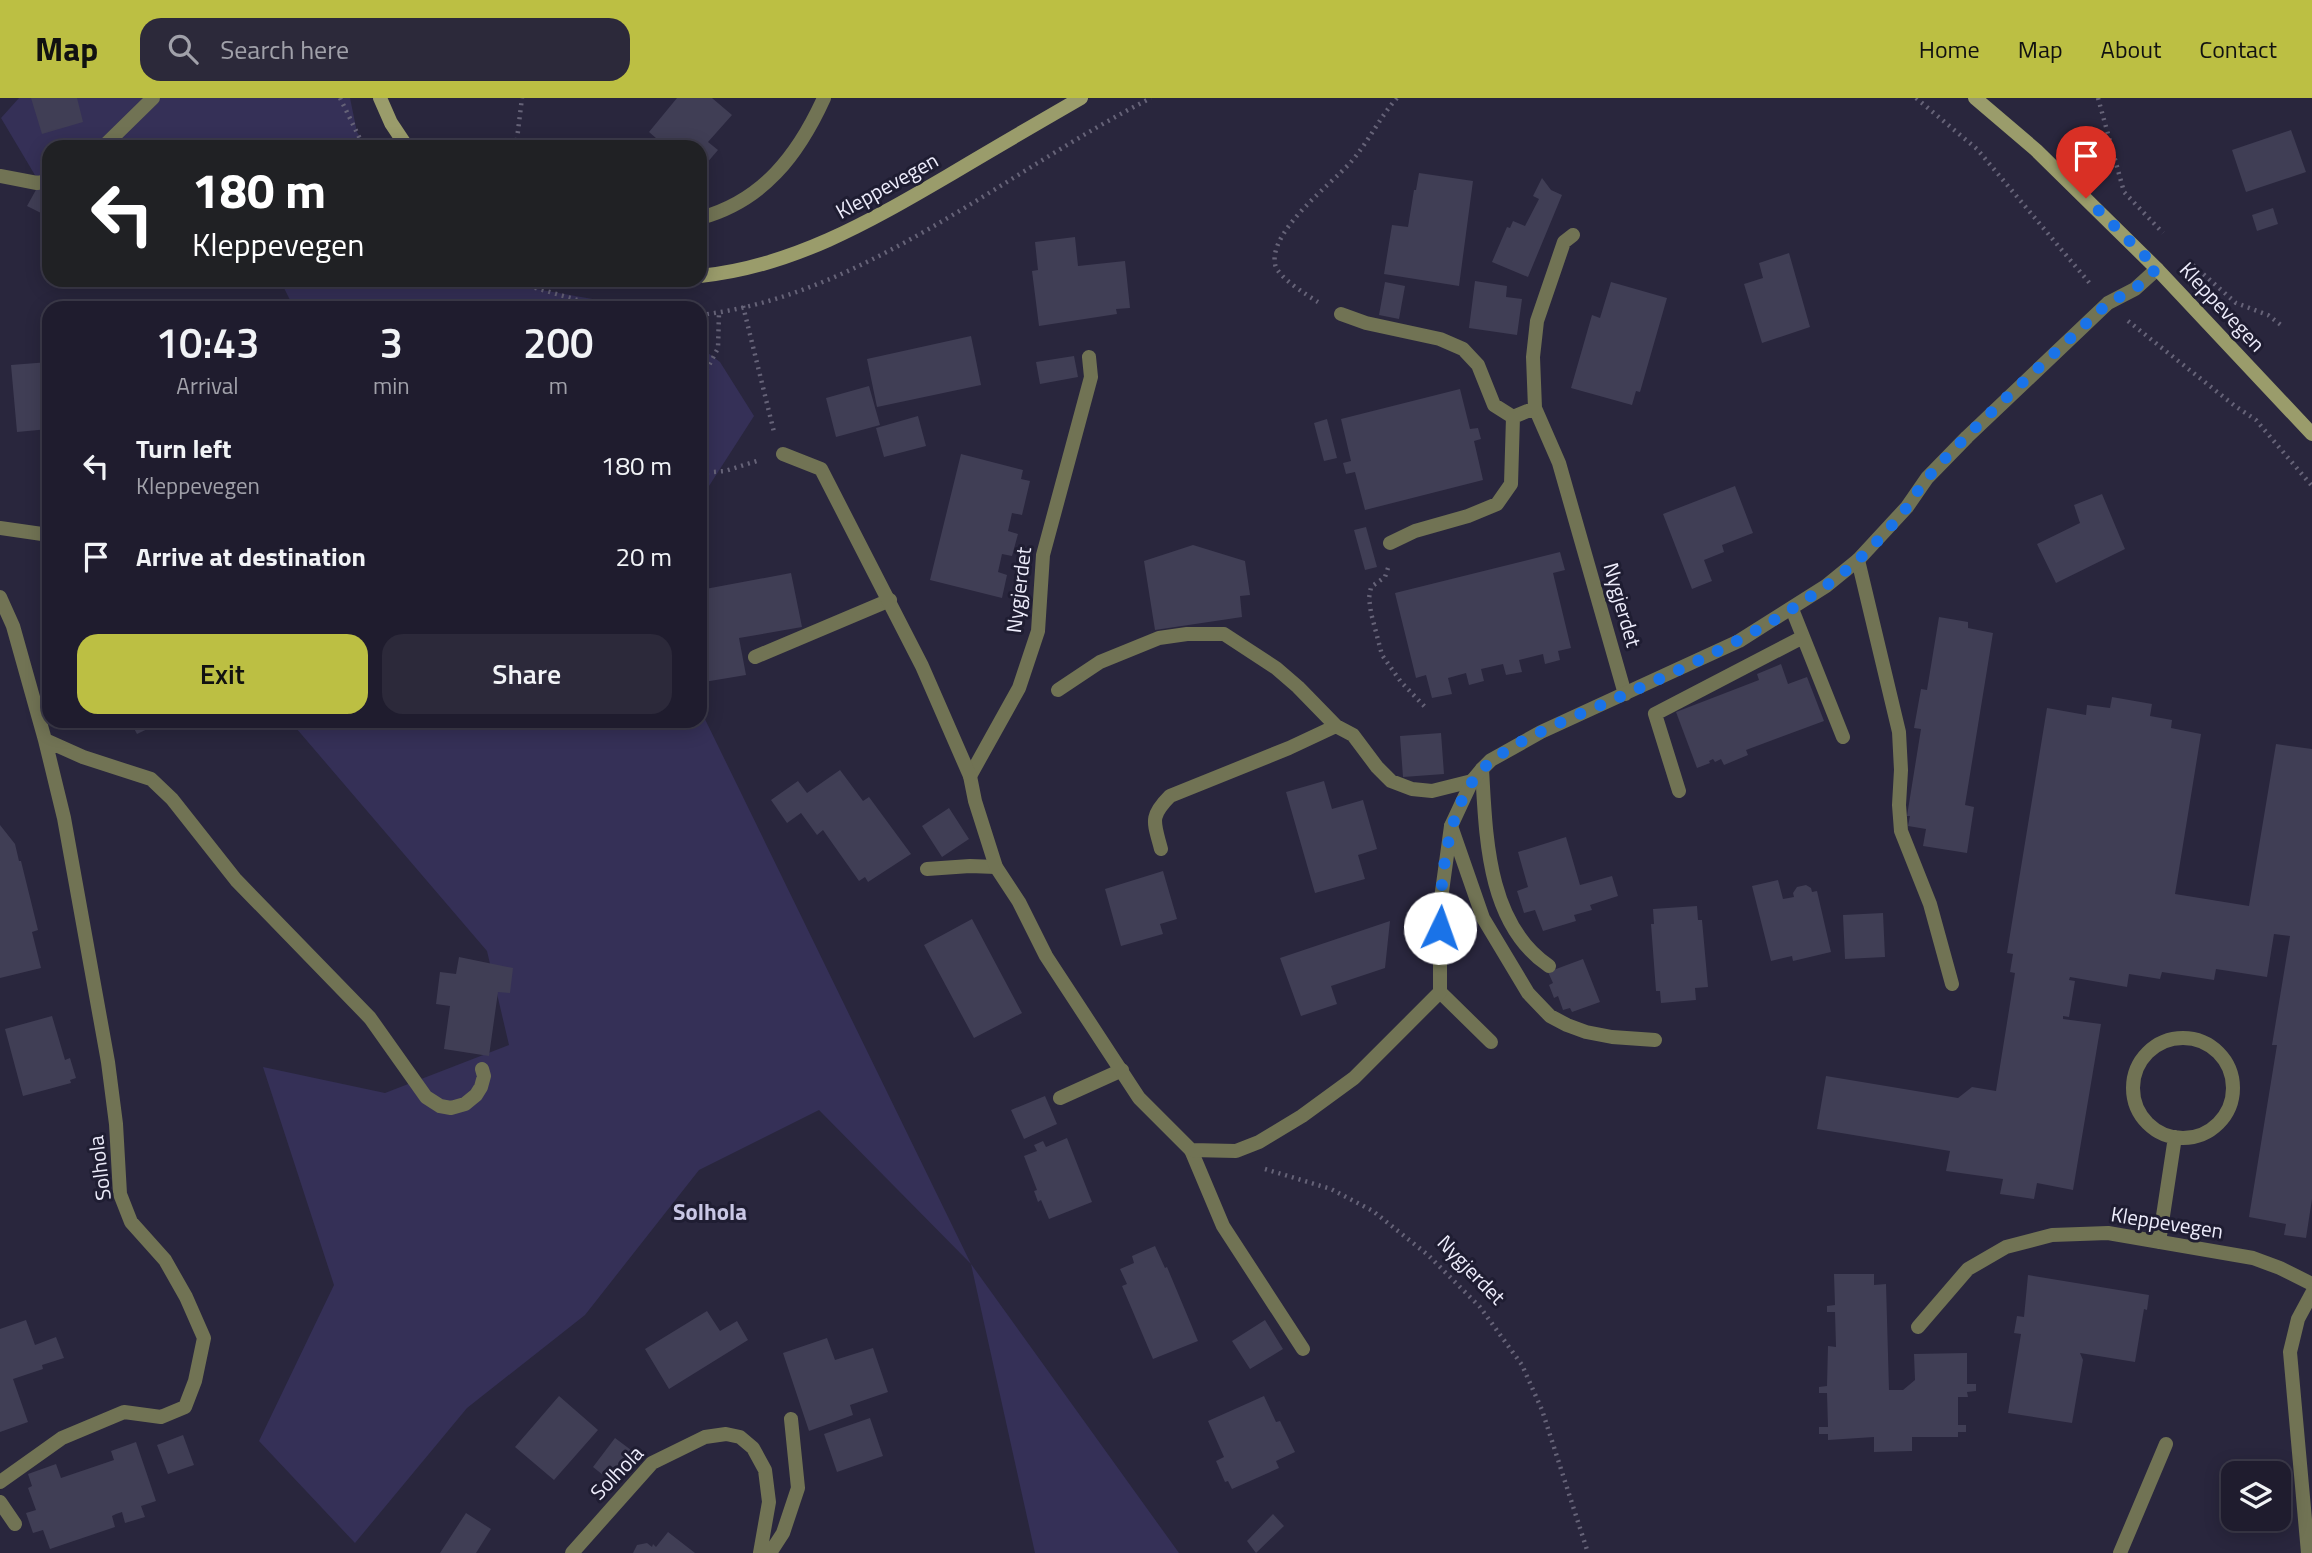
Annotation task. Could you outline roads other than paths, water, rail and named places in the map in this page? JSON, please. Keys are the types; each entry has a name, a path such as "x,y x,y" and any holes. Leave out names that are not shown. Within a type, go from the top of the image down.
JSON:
{"main road":[{"path":"380,98 402,140"},
{"name":"Kleppevegen","path":"707,275 728,273 783,259 835,239 1081,98"},
{"name":"Kleppevegen","path":"1975,98 2036,150 2157,268 2312,435"}],"street":[{"path":"110,140 153,98"},
{"path":"707,216 746,199 768,183 791,157 824,98"},
{"path":"0,176 42,182"},
{"name":"Nygjerdet","path":"1573,235 1564,242 1536,321 1533,357 1535,408 1559,463 1625,694"},
{"path":"1191,1150 1236,1151 1259,1142 1302,1116 1354,1078 1440,992 1440,906 1451,826 1472,781 1482,769 1541,732 1739,641 1826,586 1858,560 1907,507 1927,478 1967,437 2108,303 2135,289 2157,268"},
{"path":"1341,314 1366,323 1440,340 1463,349 1478,365 1494,405 1513,417"},
{"name":"Nygjerdet","path":"970,776 1019,688 1038,631 1043,555 1091,377 1089,357"},
{"path":"1513,417 1535,408"},
{"path":"1390,543 1415,531 1468,516 1497,504 1511,484 1513,417"},
{"path":"783,454 821,468 922,666 970,776 996,867 1019,902 1045,956 1139,1098 1191,1150 1223,1226 1303,1349"},
{"path":"0,528 42,534"},
{"path":"1858,560 1899,732 1901,831 1930,904 1952,984"},
{"name":"Solhola","path":"0,597 13,626 67,832 108,1062 116,1124 120,1195 131,1222 165,1260 186,1297 204,1338 195,1381 185,1406 160,1417 124,1412 62,1438 0,1482"},
{"path":"755,657 890,600"},
{"path":"1792,609 1843,737"},
{"path":"1058,690 1100,662 1159,638 1187,634 1224,634 1276,668 1336,726 1353,735 1391,781 1412,789 1432,791 1472,781"},
{"path":"1679,791 1654,713 1803,636"},
{"path":"1161,849 1153,817 1170,796 1336,726"},
{"path":"45,740 83,757 151,779 172,799 236,880 370,1018 426,1097 440,1106 451,1108 465,1104 476,1096 481,1087 484,1076 482,1069"},
{"path":"1482,769 1483,813 1495,884 1503,906 1524,945 1549,966"},
{"path":"1451,826 1483,918 1528,993 1550,1016 1567,1026 1612,1037 1655,1040"},
{"path":"927,869 996,867"},
{"path":"1440,992 1491,1042"},
{"path":"2185,1038 2202,1041 2216,1049 2226,1062 2232,1077 2233,1093 2229,1109 2220,1123 2206,1132 2191,1137 2175,1137 2159,1132 2146,1121 2137,1107 2133,1091 2135,1074 2142,1059 2154,1047 2169,1040 2185,1038"},
{"path":"1060,1098 1122,1070"},
{"path":"2159,1242 2175,1137"},
{"name":"Kleppevegen","path":"1918,1327 1968,1269 2006,1247 2052,1235 2108,1233 2253,1258 2312,1284"},
{"path":"2308,1553 2290,1352 2298,1319 2312,1293"},
{"path":"769,1553 783,1533 798,1488 791,1419"},
{"name":"Solhola","path":"575,1551 652,1463 705,1437 726,1434 740,1437 753,1448 765,1470 769,1502 760,1553"},
{"path":"2120,1553 2166,1444"},
{"path":"0,1502 15,1524"}],"district":[{"name":"Solhola","path":"710,1212"}]}
